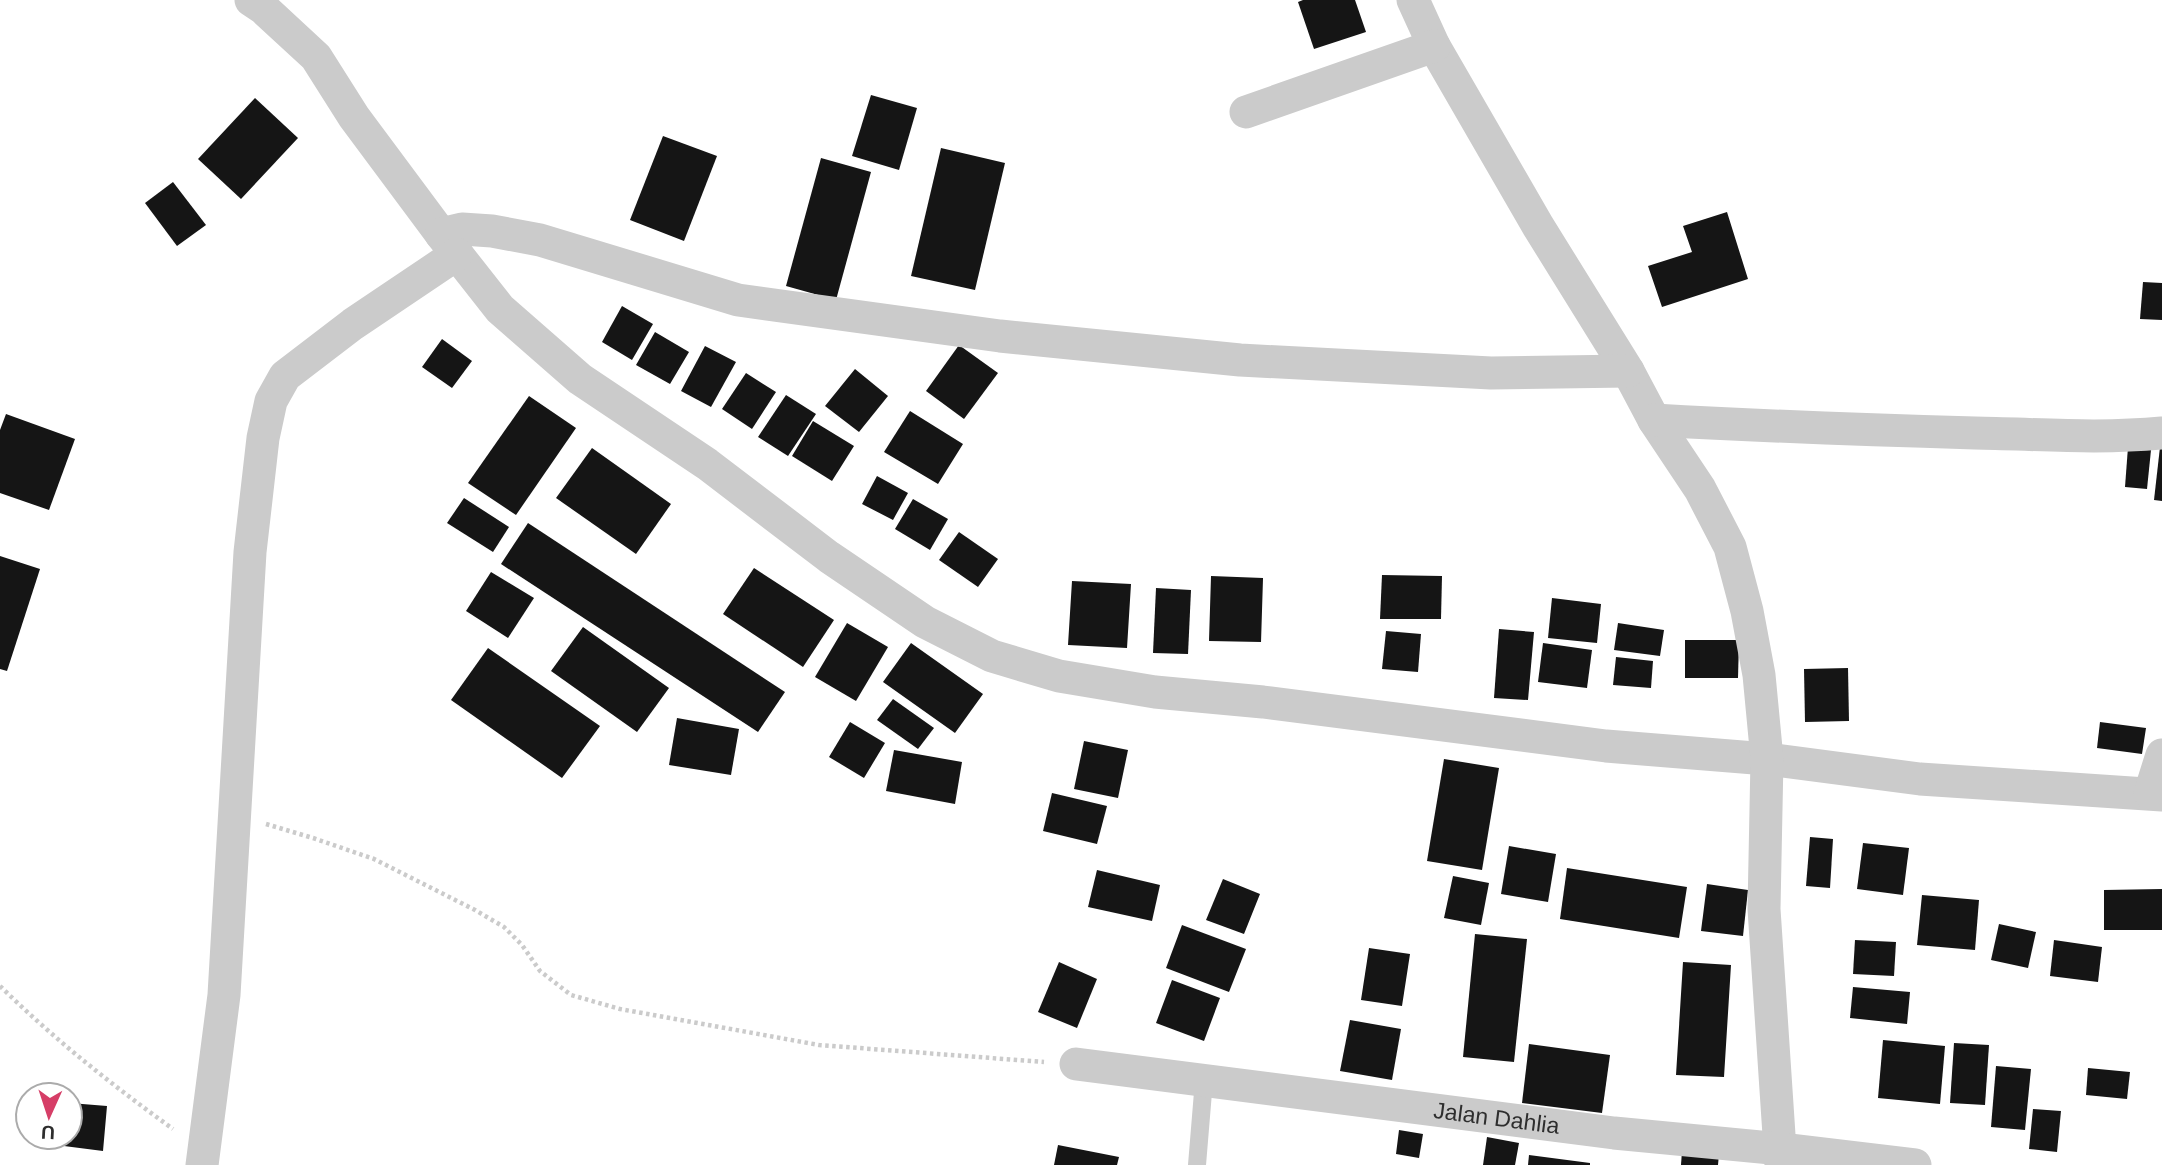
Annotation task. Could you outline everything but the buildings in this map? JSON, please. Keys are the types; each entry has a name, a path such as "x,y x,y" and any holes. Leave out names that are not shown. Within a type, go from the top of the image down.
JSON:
{"street":[{"path":"251,0 316,57 354,117 500,309 580,379 707,464 829,557 914,615 992,656 1059,676 1154,692 1263,702 1606,746 1767,759 1920,779 2156,794 2162,755"},
{"path":"1413,0 1434,46 1538,226 1628,371 1654,420 1700,489 1730,547 1748,611 1759,675 1767,759 1764,909 1781,1157"},
{"path":"1246,112 1434,46"},
{"path":"202,1158 224,995 250,552 263,438 271,401 285,376 353,324 449,244 462,229 492,231 540,240 738,300 1000,336 1240,360 1491,373 1628,371"},
{"path":"1654,420 1797,428 2125,436 2162,433"},
{"name":"Jalan Dahlia","path":"1076,1065 1614,1133 1781,1157 1915,1165"}],"lane":[{"path":"1197,1165 1204,1080"}],"path":[{"path":"236,815 374,859 475,910 504,927 522,945 540,971 571,995 620,1009 819,1045 1076,1065"},
{"path":"0,986 105,1080 202,1158"}]}
